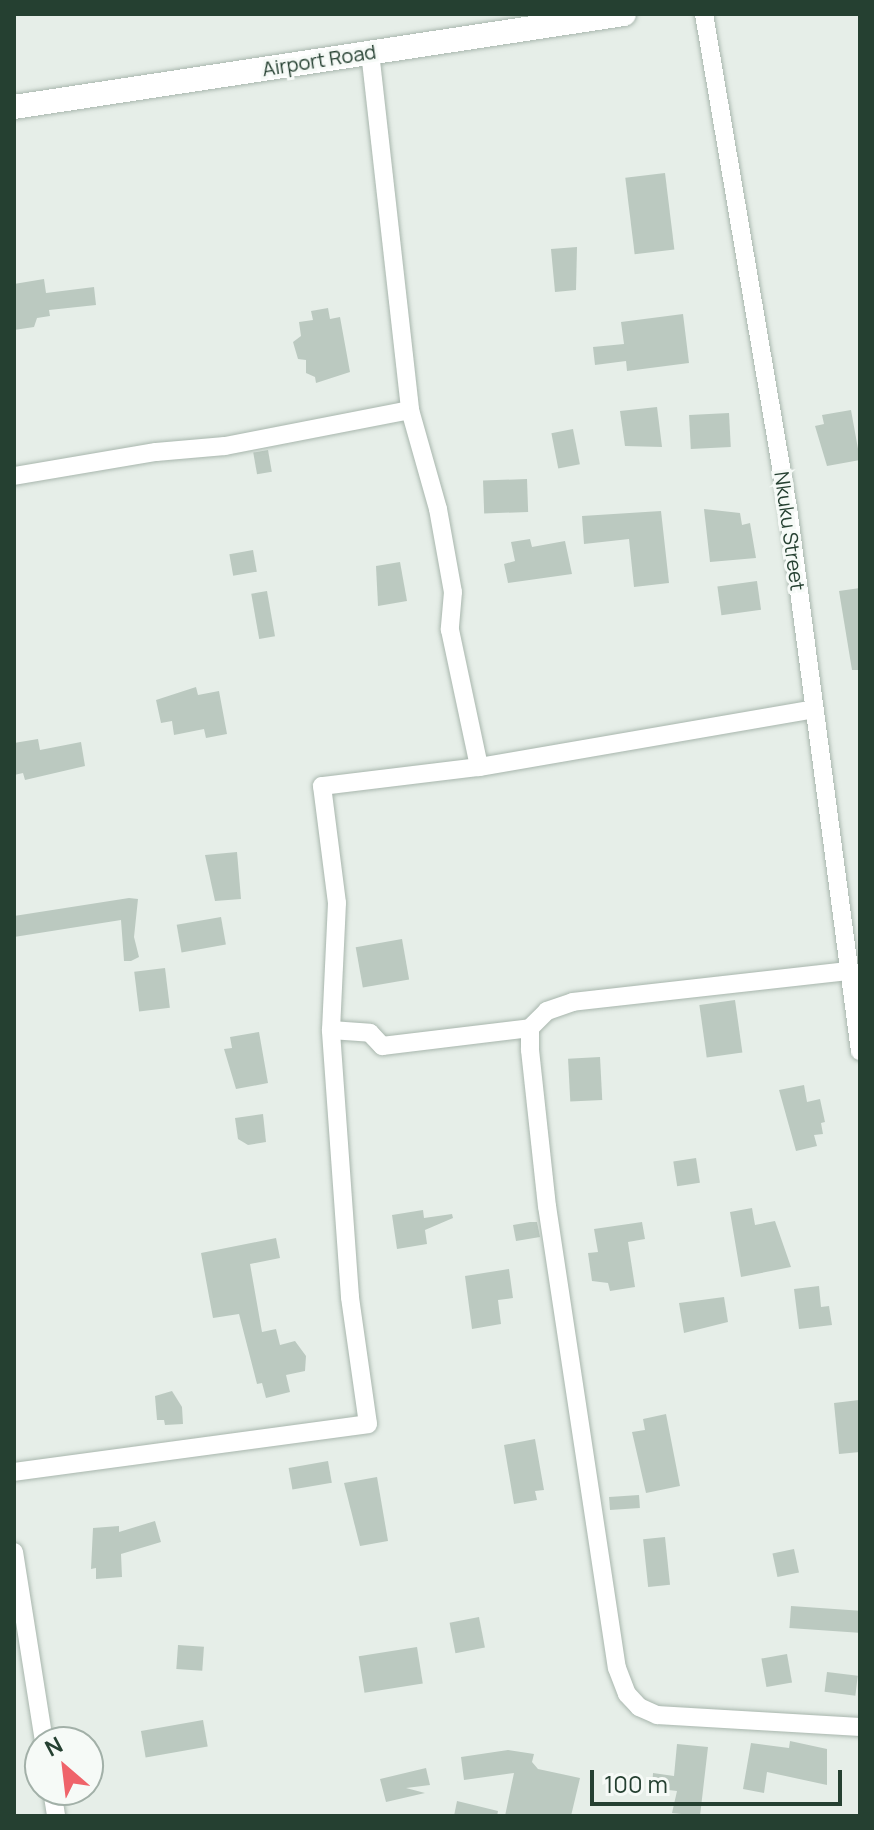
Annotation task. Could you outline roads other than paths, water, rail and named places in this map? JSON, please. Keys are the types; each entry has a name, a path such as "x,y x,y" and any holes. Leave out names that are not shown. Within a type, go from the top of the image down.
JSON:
{"street":[{"name":"Airport Road","path":"14,107 624,14"},
{"name":"Nkuku Street","path":"704,14 788,508 860,1051"},
{"path":"370,52 410,410 438,509 453,592 450,630 479,767"},
{"path":"14,476 156,452 225,446 410,410"},
{"path":"14,1472 368,1424 350,1297 331,1030 337,903 322,786 479,767 814,709"},
{"path":"331,1030 370,1033 382,1046 530,1028 547,1011 573,1002 848,971"},
{"path":"530,1028 547,1206 617,1668 627,1694 639,1707 657,1715 860,1727"},
{"path":"14,1552 41,1726"}]}
